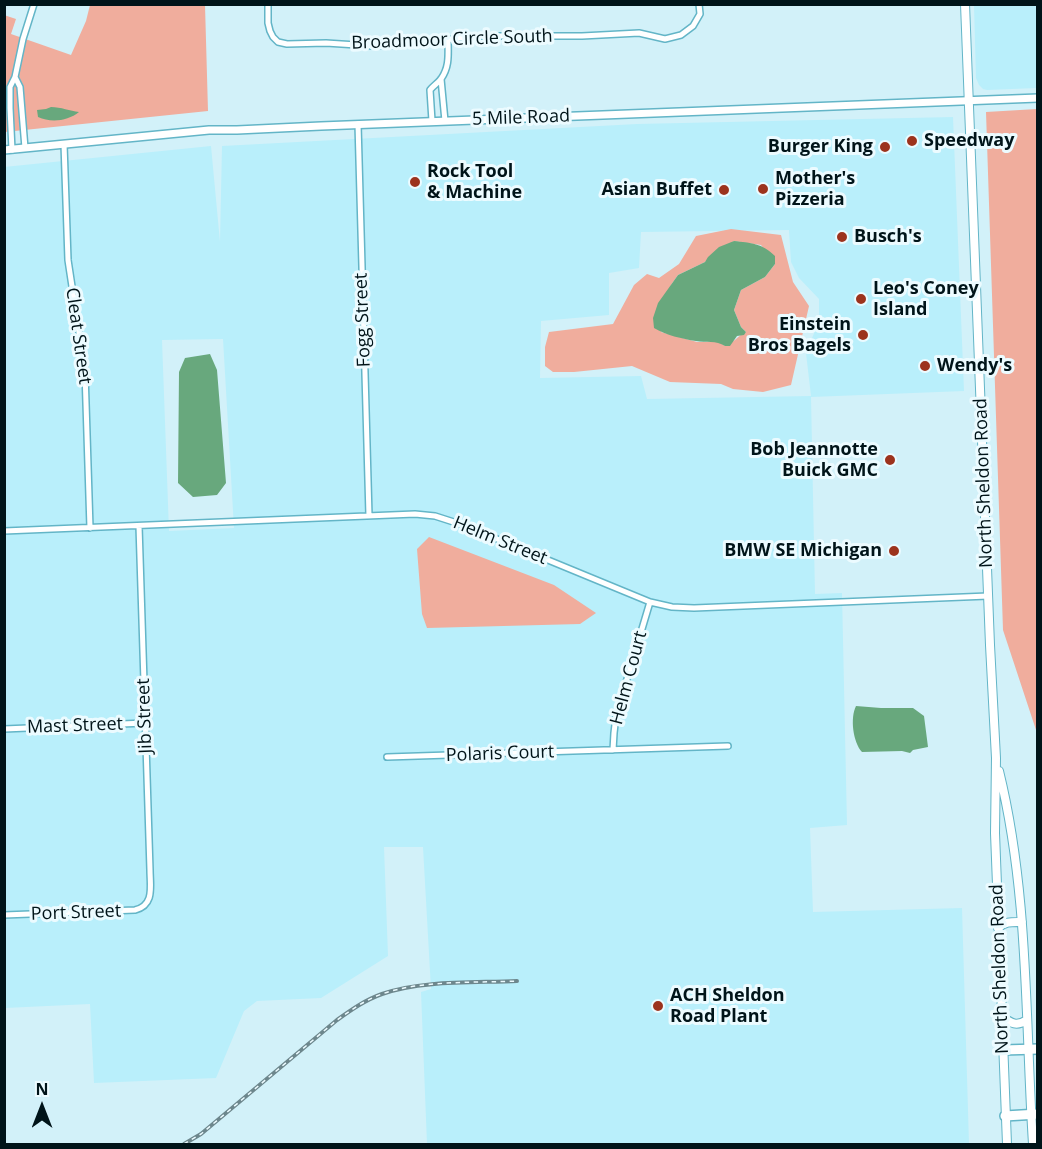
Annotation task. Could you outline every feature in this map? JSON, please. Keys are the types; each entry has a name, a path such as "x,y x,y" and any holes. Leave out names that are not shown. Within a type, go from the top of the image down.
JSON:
{"highway":[{"path":"1003,1050 1033,1049"},
{"path":"1005,1116 1035,1115"}],"main road":[{"name":"North Sheldon Road","path":"965,4 996,758 995,833 1007,1144"},
{"name":"North Sheldon Road","path":"996,758 1005,797 1020,892 1027,1020 1033,1049 1034,1144"},
{"path":"998,928 1007,922 1022,922"},
{"path":"1001,1016 1015,1024 1027,1020"}],"street":[{"path":"8,150 10,87 15,77 23,39 34,4"},
{"name":"Broadmoor Circle South","path":"268,4 268,23 273,37 278,42 287,44 326,42 383,46 476,36 582,36 639,33 665,39 681,35 693,26 700,14 699,4"},
{"path":"432,121 430,90 441,79 449,62 448,39"},
{"path":"15,77 20,87 25,148"},
{"path":"441,79 445,121"},
{"name":"5 Mile Road","path":"8,150 209,130 1038,98"},
{"name":"Fogg Street","path":"357,124 369,516"},
{"name":"Cleat Street","path":"64,144 68,260 85,372 90,528"},
{"name":"Helm Street","path":"4,531 415,514 451,520 650,602 672,607 988,596"},
{"name":"Jib Street","path":"139,526 150,894 146,905"},
{"name":"Helm Court","path":"650,602 616,716 614,750 728,746"},
{"name":"Mast Street","path":"4,729 145,723"},
{"name":"Polaris Court","path":"387,757 614,750"},
{"name":"Port Street","path":"4,915 135,910 146,905"}],"shaded area":[{"path":"90,5 205,5 208,111 5,132 4,15 16,19 11,34 71,55 86,21"},
{"path":"974,5 1037,5 1037,88 987,90 979,85 976,78"},
{"path":"51,107 79,112 59,120 38,117 37,110"},
{"path":"1037,109 1037,733 1003,630 986,112"},
{"path":"953,117 964,391 811,397 815,594 842,593 847,825 810,828 813,912 962,908 969,1144 427,1144 421,992 431,989 423,847 384,847 388,956 321,998 257,1001 244,1011 216,1078 94,1083 90,1004 5,1008 4,167 211,146 220,242 222,146 637,124","holes":["789,230 791,262 799,278 819,299 819,321 806,353 811,396 647,399 641,376 540,378 541,321 609,315 609,273 639,268 641,232","223,339 234,528 169,531 162,340"]},
{"path":"731,229 781,235 793,282 809,306 791,385 763,392 733,389 721,384 670,382 632,366 553,372 545,366 545,347 549,332 613,324 634,285 647,274 659,278 679,264 696,236","holes":["734,241 761,245 775,264 765,277 741,290 734,310 741,327 746,332 725,346 719,342 697,342 661,332 671,285 678,275 705,262"]},
{"path":"734,241 761,246 775,256 775,264 765,277 741,290 734,310 741,327 746,332 744,335 737,336 730,346 725,346 715,342 680,338 654,328 653,318 658,303 678,275 705,262 719,247"},
{"path":"210,354 217,370 226,483 217,495 193,497 178,483 179,372 185,358"},
{"path":"429,537 554,585 596,613 580,624 427,628 422,614 417,549"},
{"path":"856,706 913,708 924,716 928,747 913,750 910,753 902,751 862,752 853,730"}],"railway":[{"path":"184,1144 201,1134 337,1020 370,999 414,986 517,981"}],"place":[{"name":"Speedway","path":"912,141"},
{"name":"Burger King","path":"885,147"},
{"name":"Rock Tool & Machine","path":"415,182"},
{"name":"Mother's Pizzeria","path":"763,189"},
{"name":"Asian Buffet","path":"724,190"},
{"name":"Busch's","path":"842,237"},
{"name":"Leo's Coney Island","path":"861,299"},
{"name":"Einstein Bros Bagels","path":"863,335"},
{"name":"Wendy's","path":"925,366"},
{"name":"Bob Jeannotte Buick GMC","path":"890,460"},
{"name":"BMW SE Michigan","path":"894,551"},
{"name":"ACH Sheldon Road Plant","path":"658,1006"}]}
